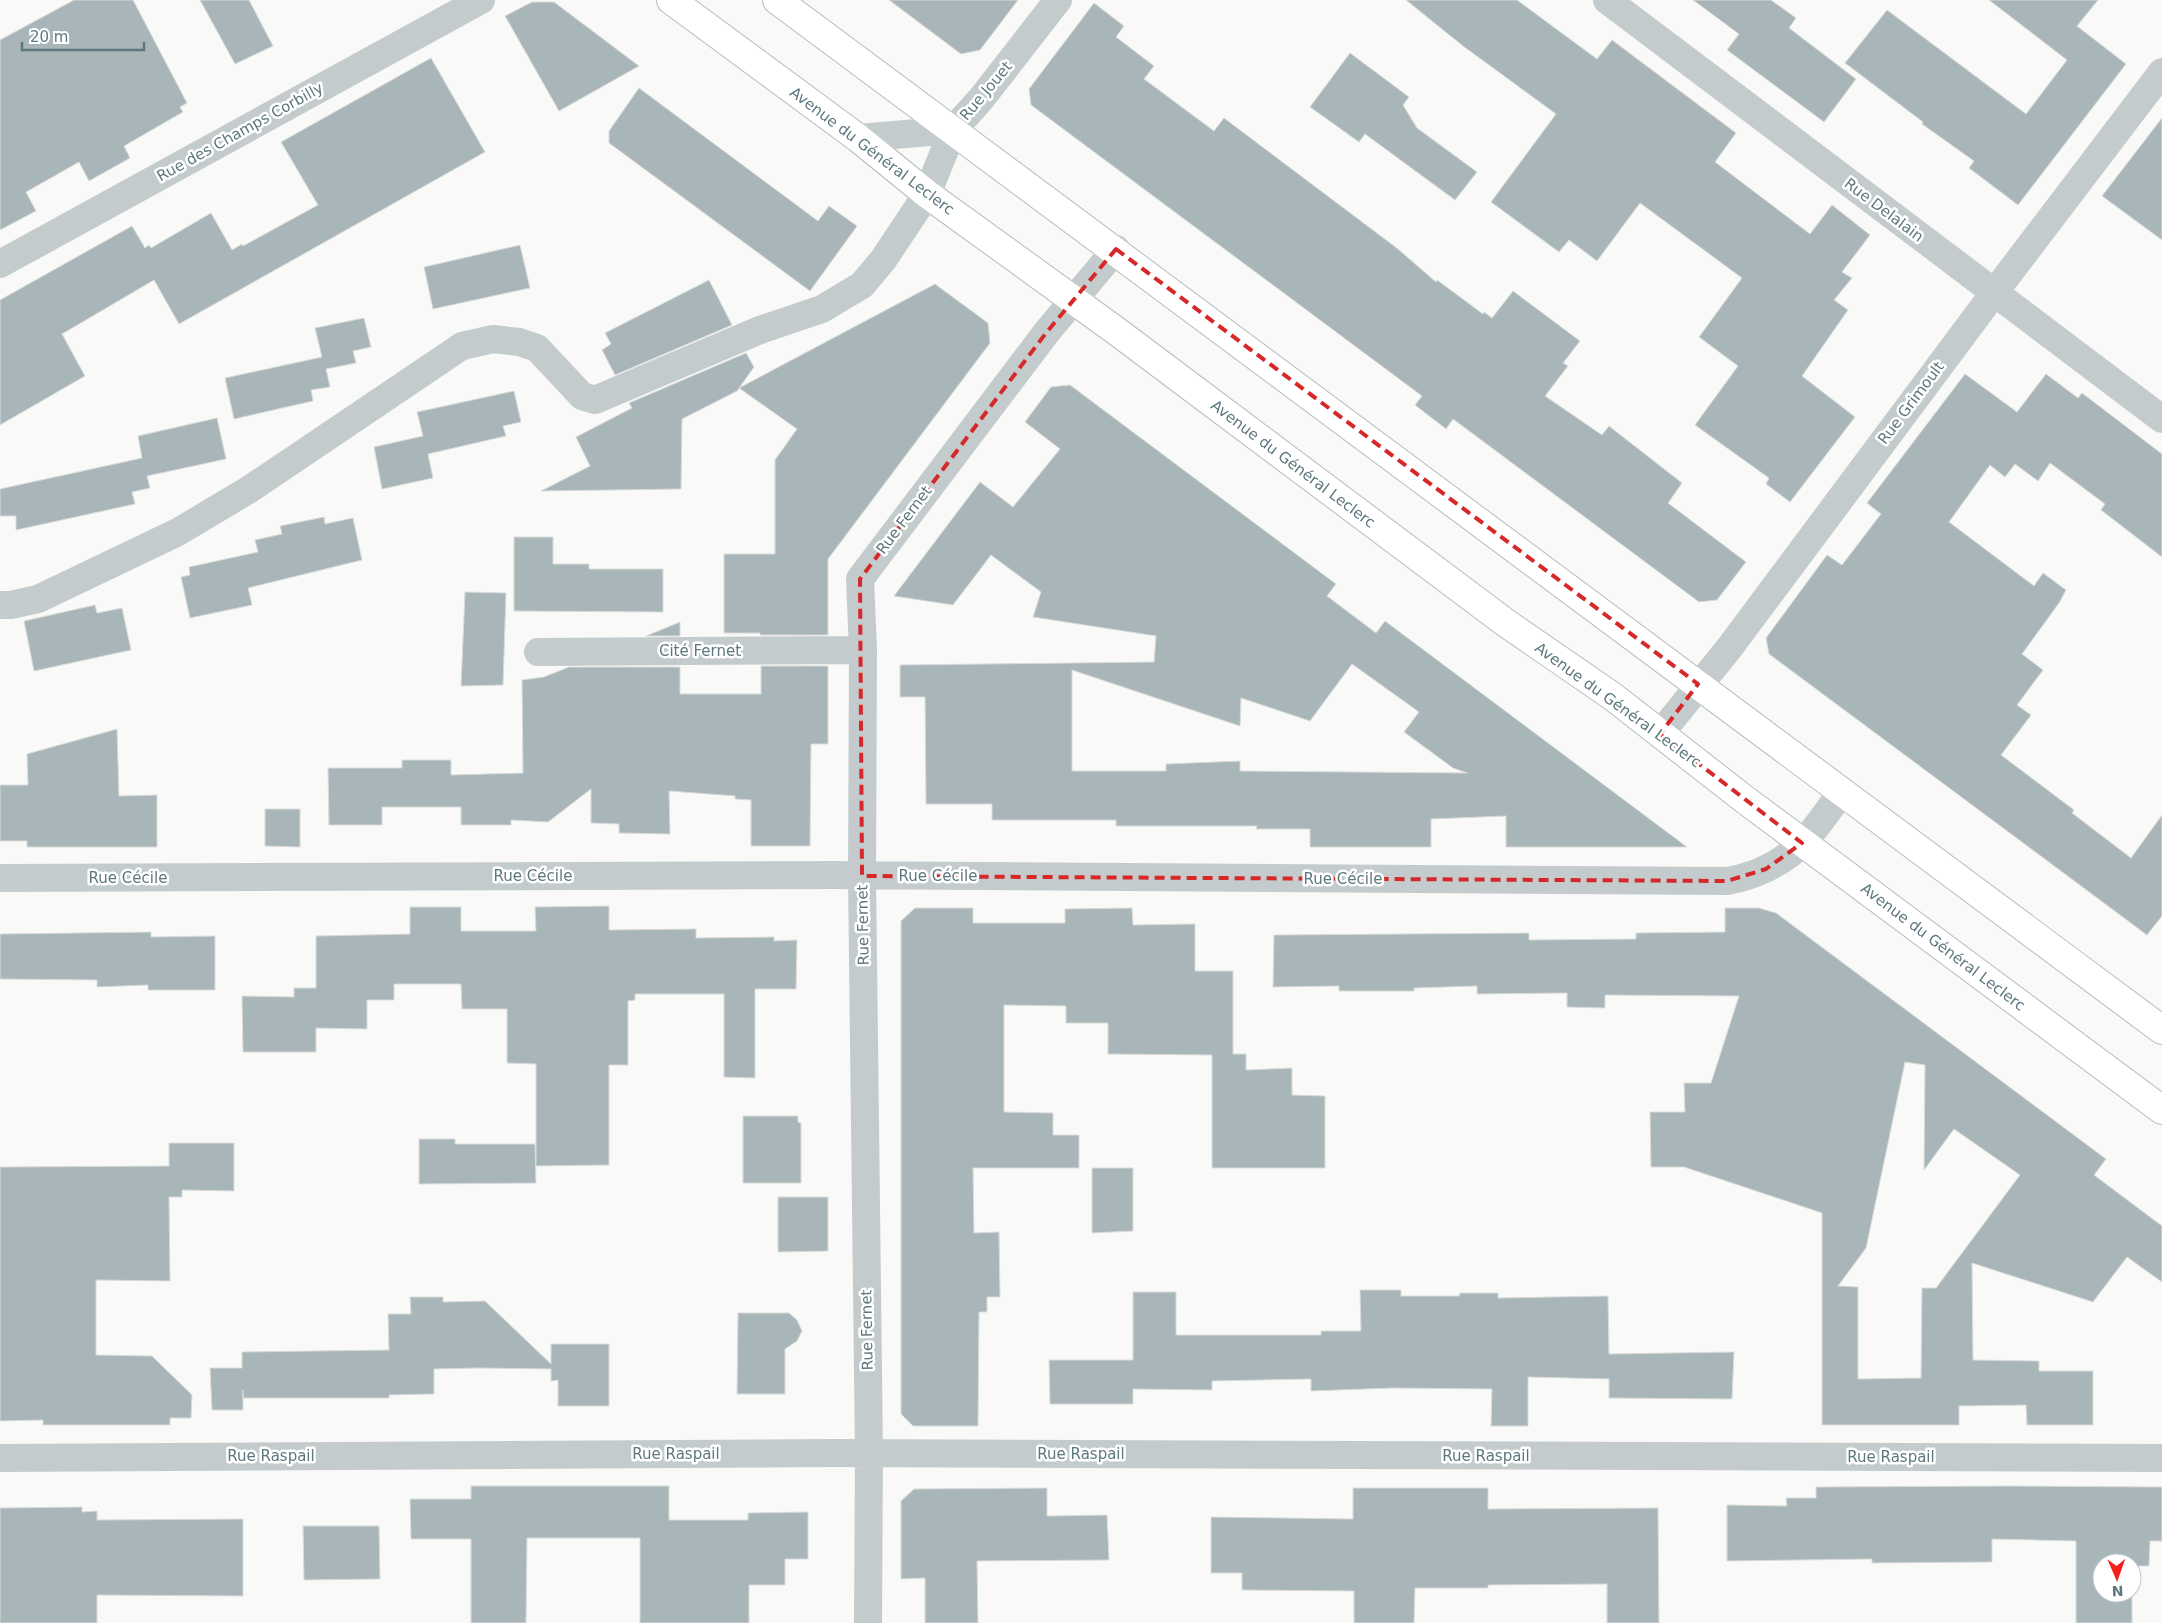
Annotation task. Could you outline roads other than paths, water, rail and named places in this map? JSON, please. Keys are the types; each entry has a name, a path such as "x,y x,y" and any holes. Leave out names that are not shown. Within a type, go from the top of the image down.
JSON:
{"main road":[{"name":"Avenue du Général Leclerc","path":"671,0 858,138 927,194 1074,300 1506,623 1612,696 1802,843 2162,1110"},
{"path":"777,0 1116,250 1224,333 1649,650 1698,684 1841,793 2162,1030"}],"street":[{"name":"Rue des Champs Corbilly","path":"0,264 481,0"},
{"name":"Rue Jouet","path":"858,138 953,130 981,99 1058,0"},
{"name":"Rue Delalain","path":"1607,0 2162,419"},
{"name":"Rue Grimoult","path":"1660,734 1698,684 1730,647 1994,293 2162,72"},
{"path":"0,605 11,605 38,598 178,532 250,489 462,346 493,339 519,342 537,348 582,396 595,400 760,330 822,309 862,285 883,260 927,194 953,130"},
{"path":"1074,300 1116,250"},
{"name":"Rue Fernet","path":"868,1623 869,1454 862,876 863,650 860,579 1046,333 1074,300"},
{"name":"Cité Fernet","path":"538,652 863,650"},
{"name":"Rue Cécile","path":"0,878 862,876 1727,882 1741,879 1766,869 1802,843 1841,793"},
{"name":"Rue Raspail","path":"0,1458 869,1454 2162,1458"}]}
